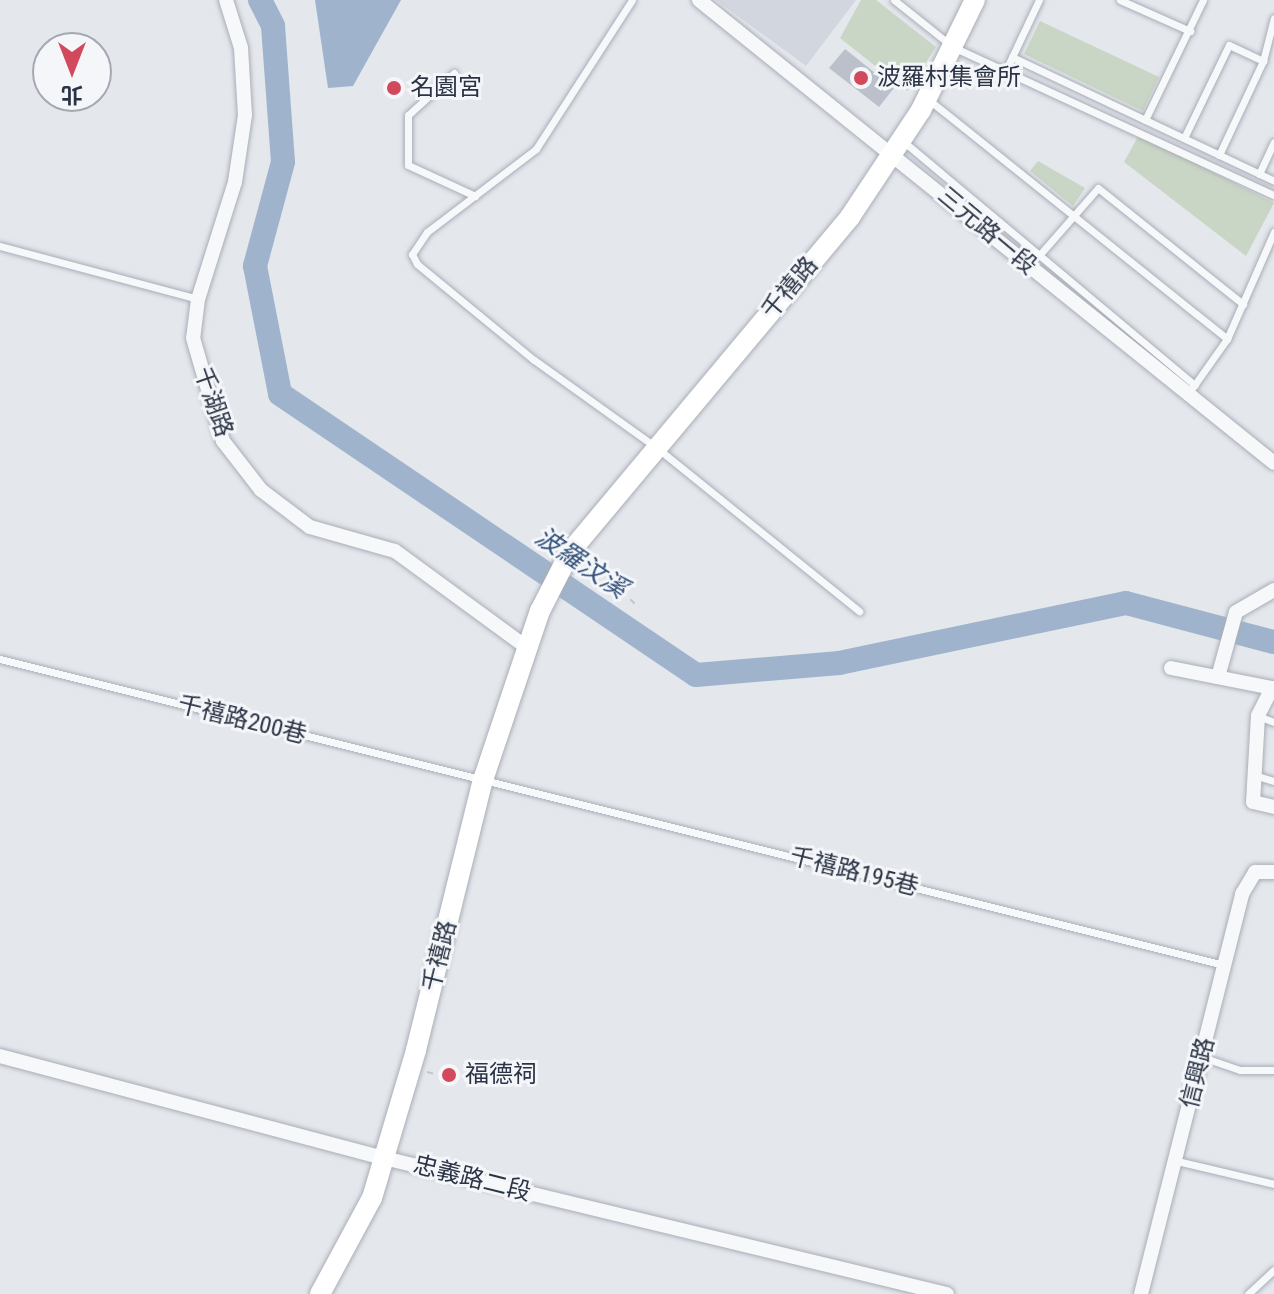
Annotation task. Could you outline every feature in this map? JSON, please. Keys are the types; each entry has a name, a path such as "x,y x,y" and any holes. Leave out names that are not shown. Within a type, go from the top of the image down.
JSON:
{"street":[{"name":"千湖路","path":"226,0 241,48 245,115 235,182 198,299 193,338 219,427 261,490 310,527 395,551 526,647"},
{"name":"三元路一段","path":"699,0 898,147 1191,390 1274,463"},
{"name":"千禧路","path":"320,1294 372,1198 483,780 540,611 573,549 850,217 927,99 975,0"},
{"path":"1218,677 1236,612 1274,590"},
{"path":"1171,668 1272,688 1258,716 1253,802 1274,807"},
{"name":"信興路","path":"1141,1294 1242,894 1255,872 1274,872"},
{"name":"忠義路二段","path":"0,1056 384,1158 947,1294"}],"lane":[{"path":"632,0 536,149 427,232 412,254 417,264 534,360 657,448 859,611"},
{"path":"894,0 953,47 1274,195"},
{"path":"1006,70 1039,0"},
{"path":"1120,0 1190,31"},
{"path":"1145,120 1203,0"},
{"path":"1219,155 1263,61 1274,18"},
{"path":"1184,138 1229,45 1263,61"},
{"path":"1012,57 1274,181"},
{"path":"454,73 408,115 408,165 475,196"},
{"path":"927,99 1227,339"},
{"path":"1259,174 1274,142"},
{"path":"898,147 1042,252 1191,390 1227,339 1274,232"},
{"path":"1042,252 1098,188 1243,304"},
{"path":"0,246 198,299"},
{"name":"千禧路200巷","path":"0,659 483,780"},
{"path":"1258,716 1274,722"},
{"path":"1254,775 1274,781"},
{"name":"千禧路195巷","path":"483,780 1225,965"},
{"path":"1202,1057 1240,1070 1274,1070"},
{"path":"1177,1161 1274,1184"},
{"path":"1248,1294 1274,1270"}],"path":[{"path":"573,549 639,608"}],"shaded area":[{"path":"716,0 856,0 806,66"}],"green space":[{"path":"861,0 876,0 936,47 907,91 840,38"},
{"path":"1040,21 1159,77 1143,111 1024,54"},
{"path":"1139,135 1274,203 1246,256 1124,162"},
{"path":"1038,161 1085,188 1073,206 1030,171"}],"water":[{"path":"315,0 401,0 353,86 328,88"}],"building":[{"name":"波羅村集會所","path":"845,49 894,88 879,107 829,68"}],"waterway":[{"name":"波羅汶溪","path":"260,0 273,26 283,162 255,266 280,394 696,675 839,663 1126,603 1274,642"}],"place":[{"name":"波羅村集會所","path":"861,78"},
{"name":"名園宮","path":"394,88"},
{"name":"福德祠","path":"449,1075"}]}
